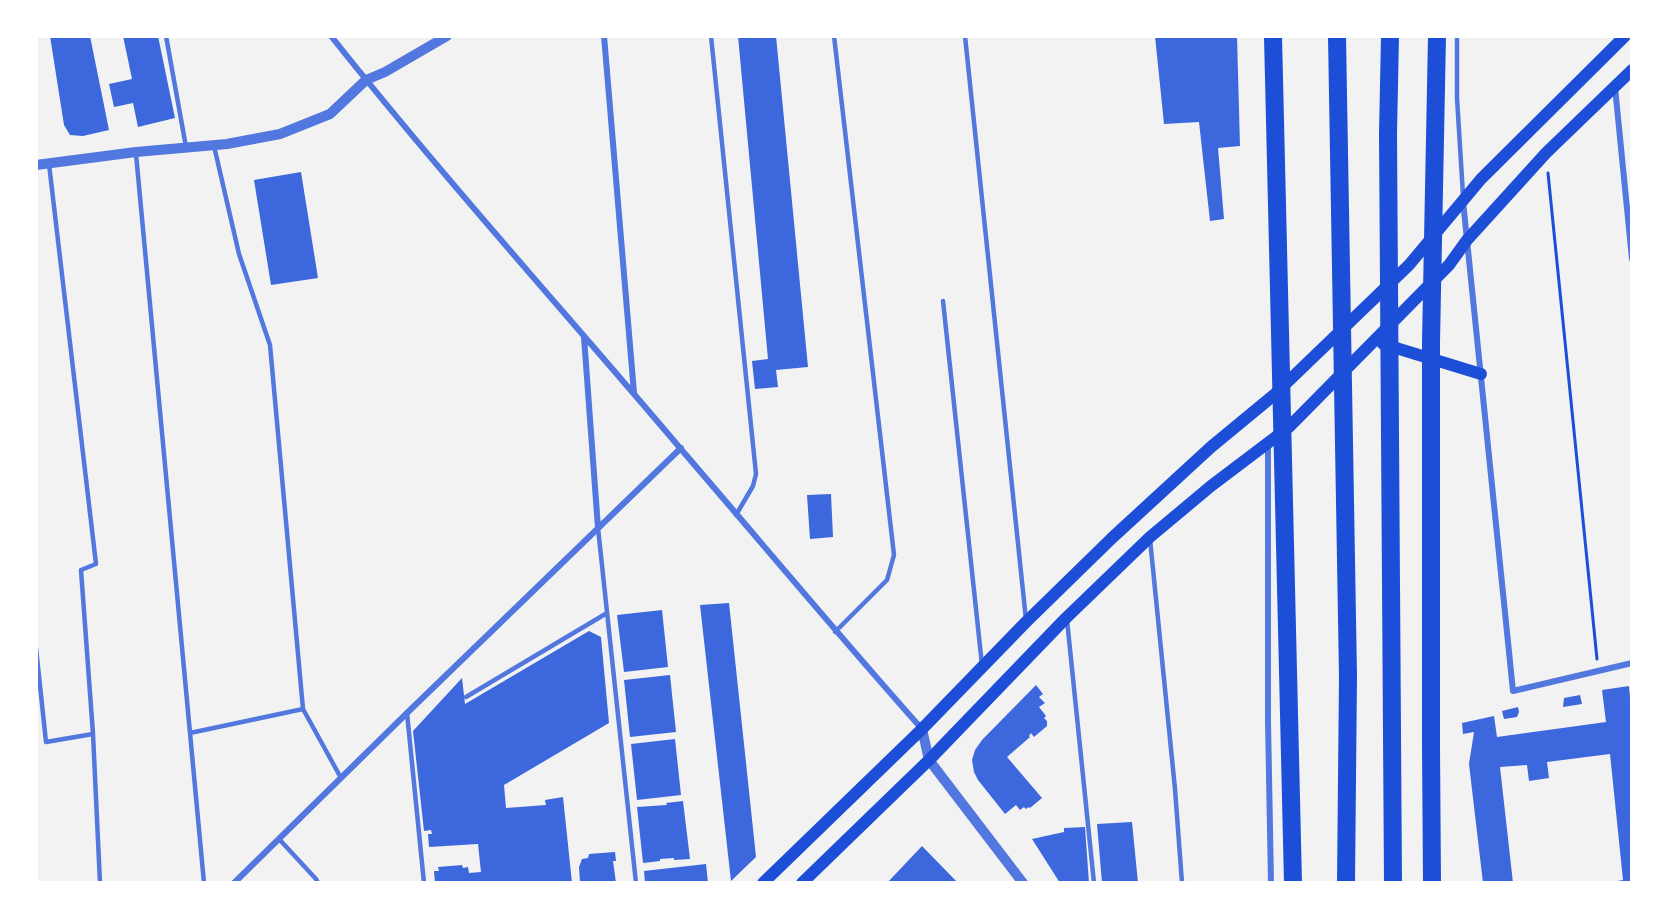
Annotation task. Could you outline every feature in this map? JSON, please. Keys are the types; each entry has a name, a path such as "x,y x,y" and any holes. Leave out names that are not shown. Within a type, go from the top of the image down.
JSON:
{"highway":[{"path":"1273,36 1293,883"},
{"path":"1337,36 1348,675 1346,883"},
{"path":"1390,36 1393,883"},
{"path":"1432,883 1431,354 1437,36"}],"main road":[{"path":"763,883 1112,538 1211,447 1274,395 1409,265 1481,179 1626,36"},
{"path":"802,883 929,760 1066,618 1150,537 1210,486 1289,427 1449,265 1467,240 1546,153 1632,70"},
{"path":"1374,341 1481,374"}],"street":[{"path":"331,36 835,632 921,729 929,760 1023,883"},
{"path":"36,165 213,145 280,134 330,114 366,80 385,72 447,36"},
{"path":"604,36 634,394"},
{"path":"1615,86 1632,259"},
{"path":"1463,198 1513,691 1632,663"},
{"path":"584,337 597,528"},
{"path":"1268,444 1270,883"},
{"path":"234,883 681,448"}],"lane":[{"path":"166,36 186,147"},
{"path":"711,36 756,474 753,486 736,514"},
{"path":"834,36 894,555 887,580 835,632"},
{"path":"965,36 1026,622"},
{"path":"1457,36 1457,98 1463,198"},
{"path":"213,145 239,254 270,345 303,709 341,778"},
{"path":"136,152 204,883"},
{"path":"49,164 96,564 81,570 93,734 100,883"},
{"path":"943,301 983,668"},
{"path":"597,528 636,883"},
{"path":"1150,537 1182,883"},
{"path":"466,698 607,613"},
{"path":"1066,618 1094,883"},
{"path":"36,648 46,742 93,734"},
{"path":"190,733 303,709"},
{"path":"407,713 424,883"},
{"path":"279,839 318,883"}],"path":[{"path":"1546,153 1598,671"}],"building":[{"path":"50,36 90,36 109,130 83,136 70,135 64,125"},
{"path":"123,36 158,36 175,118 138,127 133,103 114,107 109,84 132,79"},
{"path":"738,36 776,36 808,367 776,370 778,387 755,389 752,361 768,359"},
{"path":"1155,36 1237,36 1240,146 1218,148 1224,219 1210,221 1199,122 1164,124"},
{"path":"301,172 318,278 271,285 254,180"},
{"path":"831,494 833,537 810,539 807,495"},
{"path":"729,603 756,857 731,881 700,605"},
{"path":"662,610 668,667 624,672 617,615"},
{"path":"589,631 601,637 609,723 504,785 506,808 546,805 545,800 563,797 572,883 435,883 434,871 439,871 438,867 462,865 463,868 468,867 469,873 481,872 478,844 429,847 428,834 432,834 431,830 424,831 413,731 462,678 465,704"},
{"path":"670,675 676,732 630,737 624,680"},
{"path":"1036,685 1043,694 1039,697 1045,703 1039,707 1046,716 1044,718 1047,726 1034,737 1031,733 1030,737 1007,757 1042,798 1030,808 1024,807 1020,810 1016,805 1005,814 978,780 972,760 982,740"},
{"path":"1629,686 1632,721 1632,883 1611,883 1623,880 1610,754 1547,762 1549,778 1529,781 1527,765 1500,767 1513,883 1483,883 1469,764 1474,732 1463,734 1462,723 1494,716 1497,737 1606,722 1602,690"},
{"path":"1580,695 1582,704 1563,707 1564,698"},
{"path":"1518,707 1517,717 1504,719 1502,711"},
{"path":"675,739 681,795 637,800 631,744"},
{"path":"683,801 690,859 660,859 660,861 643,863 637,807 667,805 666,803"},
{"path":"1132,822 1138,883 1102,883 1097,824"},
{"path":"1085,827 1089,883 1060,883 1032,839 1064,832 1064,828"},
{"path":"922,846 958,883 887,883"},
{"path":"615,852 616,861 613,861 616,883 580,883 579,867 582,859 588,858 589,854"},
{"path":"706,864 708,883 645,883 644,871"}]}
